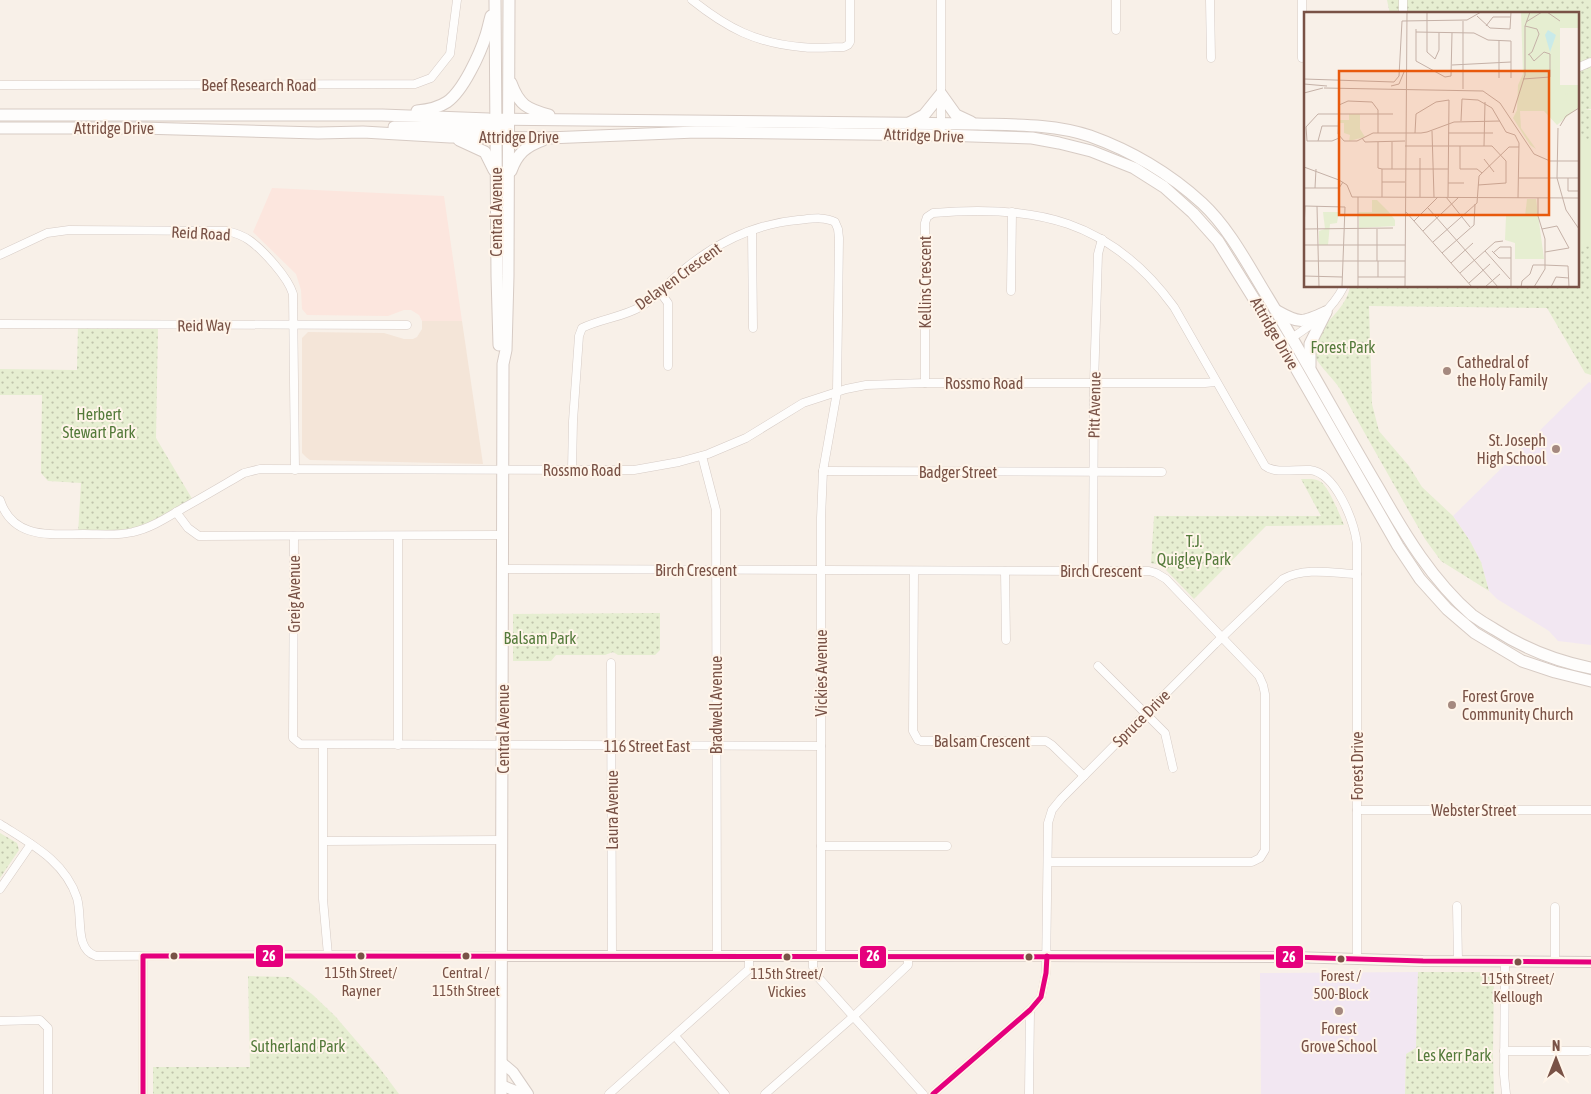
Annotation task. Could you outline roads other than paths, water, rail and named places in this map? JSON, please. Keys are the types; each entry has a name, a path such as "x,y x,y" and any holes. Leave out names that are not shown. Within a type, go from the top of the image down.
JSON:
{"main road":[{"name":"Central Avenue","path":"501,1089 502,470 503,364 506,350 510,175 509,0"},
{"name":"Central Avenue","path":"495,3 499,349 503,364"},
{"path":"382,115 438,107 452,98 462,85 483,43 495,3"},
{"path":"509,76 517,97 526,107 533,111 565,119"},
{"path":"910,123 924,115 941,94 956,115 968,122 977,124"},
{"name":"Attridge Drive","path":"0,115 382,115 496,128 509,137 548,138 696,132 941,130 1059,142 1112,158 1164,187 1193,213 1218,241 1282,344 1398,546 1420,579 1446,609 1475,633 1514,656 1556,672 1591,680"},
{"name":"Attridge Drive","path":"0,128 141,128 318,134 363,132 450,137 496,128 509,118 910,123 941,130 977,124 1057,129 1088,136 1123,149 1166,174 1203,204 1235,243 1276,310 1396,519 1414,549 1434,576 1473,616 1517,644 1548,657 1591,668"},
{"path":"363,132 389,128 496,128"},
{"path":"450,137 485,152 496,174"},
{"path":"510,175 522,151 535,142 548,138"},
{"path":"1276,310 1293,320 1301,321 1326,312"},
{"path":"1310,370 1310,344 1326,312"}],"street":[{"name":"Beef Research Road","path":"0,86 415,84 431,78 450,54 457,0"},
{"path":"692,0 715,19 738,31 778,44 803,48 844,47 848,45 850,0"},
{"path":"941,0 941,130"},
{"path":"1116,0 1116,30"},
{"path":"1210,0 1211,58"},
{"path":"1302,0 1302,58"},
{"path":"1578,68 1591,62"},
{"name":"Kellins Crescent","path":"925,383 925,223 927,217 932,214 941,213 985,211 1012,212 1070,224 1102,239 1126,255 1157,285 1174,308 1215,382"},
{"path":"1011,291 1012,212"},
{"name":"Delayen Crescent","path":"572,470 573,421 579,336 582,328 640,308 705,253 732,238 775,224 806,220 830,220 837,225 839,238 837,392"},
{"name":"Reid Road","path":"0,255 47,233 69,230 227,231 250,240 287,279 293,294 295,470"},
{"path":"752,231 753,328"},
{"name":"Pitt Avenue","path":"1093,571 1094,384 1098,254 1102,239"},
{"path":"1282,344 1326,312 1337,300 1343,288"},
{"path":"660,292 668,303 668,366"},
{"name":"Reid Way","path":"0,324 407,325"},
{"path":"1215,382 1265,466 1273,471 1312,470 1324,475 1332,483 1354,526 1358,544 1357,574"},
{"name":"Rossmo Road","path":"502,470 641,469 702,456 746,438 803,403 866,385 1215,382"},
{"name":"Vickies Avenue","path":"837,392 823,471 820,571 821,846 817,956 813,967 817,976 923,1094"},
{"name":"Bradwell Avenue","path":"702,456 716,510 717,956"},
{"path":"1,506 21,528 35,533 110,534 133,532 156,523 244,473 260,469 502,470"},
{"name":"Badger Street","path":"823,471 1162,472"},
{"path":"176,512 188,528 199,536 294,536"},
{"name":"Greig Avenue","path":"398,745 300,744 293,738 294,536 502,535"},
{"path":"398,536 398,745"},
{"name":"Birch Crescent","path":"502,569 1156,572 1259,676 1265,690 1265,850 1260,858 1252,862 1048,862"},
{"name":"Balsam Crescent","path":"914,571 913,731 918,740 921,742 1046,741 1084,776"},
{"path":"1005,571 1006,640"},
{"name":"Spruce Drive","path":"1030,1010 1041,997 1046,973 1048,823 1052,810 1222,637 1279,582 1291,575 1307,572 1357,574"},
{"name":"Forest Drive","path":"1357,574 1357,958"},
{"name":"Laura Avenue","path":"611,663 612,956"},
{"path":"1098,666 1165,734 1173,768"},
{"path":"323,745 323,899 328,955"},
{"name":"116 Street East","path":"398,745 821,746"},
{"name":"Webster Street","path":"1357,810 1591,810"},
{"path":"0,824 31,844 58,865 73,888 78,904 82,942 85,950 96,956 1047,956 1591,962"},
{"path":"324,841 502,840"},
{"path":"0,889 31,844"},
{"path":"821,846 947,846"},
{"path":"1457,906 1458,961"},
{"path":"1555,907 1555,962"},
{"path":"143,956 143,1094"},
{"path":"609,1094 749,969 749,956"},
{"path":"765,1094 854,1016 908,965 908,956"},
{"path":"1505,962 1504,1051 1506,1094"},
{"path":"933,1094 1030,1010"},
{"path":"1029,1094 1030,1010"},
{"path":"0,1021 40,1020 48,1028 48,1094"},
{"path":"675,1036 725,1094"},
{"path":"1504,1051 1588,1051"},
{"path":"501,1062 513,1072 528,1094"},
{"path":"501,1089 523,1094"}],"place":[{"name":"Cathedral of the Holy Family","path":"1447,371"},
{"name":"St. Joseph High School","path":"1556,449"},
{"name":"Forest Grove Community Church","path":"1452,705"},
{"name":"115th Street/ Rayner","path":"361,956"},
{"name":"Central / 115th Street","path":"466,956"},
{"name":"115th Street/ Vickies","path":"787,957"},
{"name":"Forest / 500-Block","path":"1341,959"},
{"name":"115th Street/ Kellough","path":"1518,962"},
{"name":"Forest Grove School","path":"1339,1011"}],"park label":[{"name":"Forest Park","path":"1343,347"},
{"name":"Herbert Stewart Park","path":"99,423"},
{"name":"T.J. Quigley Park","path":"1194,550"},
{"name":"Balsam Park","path":"540,638"},
{"name":"Sutherland Park","path":"298,1046"},
{"name":"Les Kerr Park","path":"1454,1055"}]}
